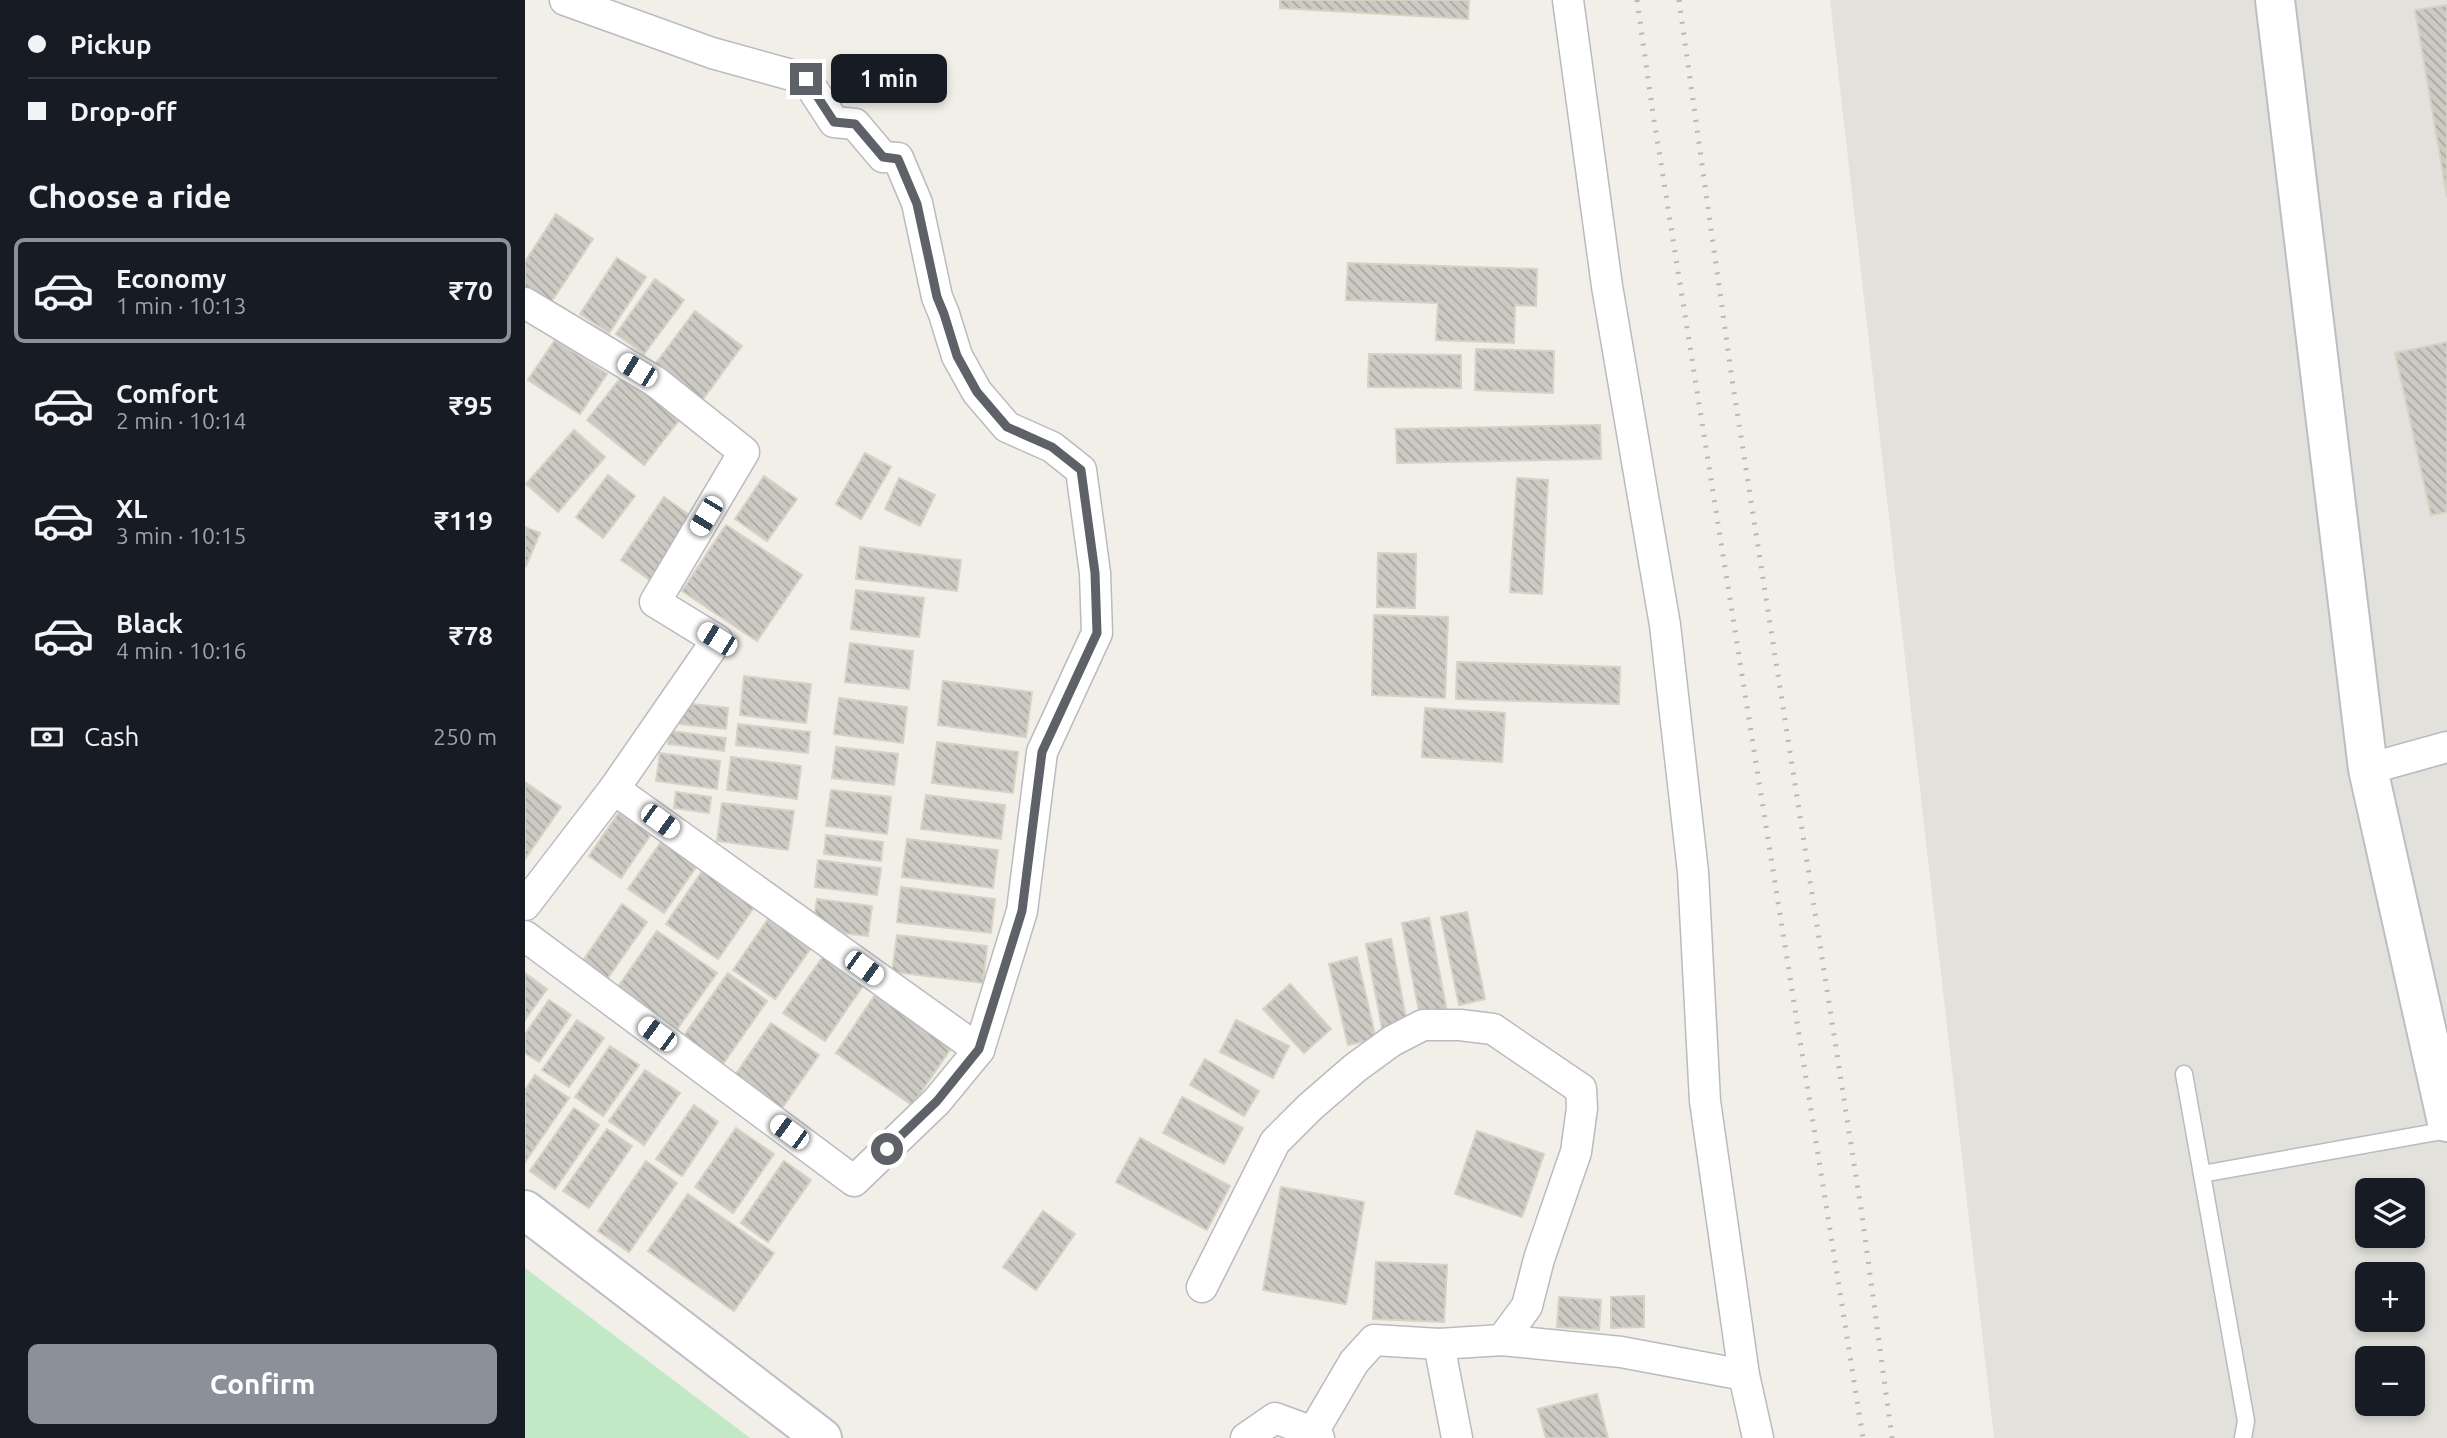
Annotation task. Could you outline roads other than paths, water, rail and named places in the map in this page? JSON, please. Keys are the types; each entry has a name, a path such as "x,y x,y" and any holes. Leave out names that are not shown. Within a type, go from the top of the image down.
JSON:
{"street":[{"path":"525,936 854,1181 937,1101 979,1049 1022,911 1042,752 1097,633 1095,573 1081,470 1052,447 1007,427 977,392 957,356 937,297 917,204 898,159 883,157 855,124 834,122 806,79 712,53 565,0"},
{"path":"1568,0 1607,286 1665,625 1693,872 1705,1101 1744,1376 1758,1438"},
{"path":"2275,0 2368,769 2447,1122"},
{"path":"525,303 656,382 744,452 655,601 717,639 614,789 525,905"},
{"path":"2368,769 2447,747"},
{"path":"614,789 979,1049"},
{"path":"1202,1287 1275,1142 1310,1107 1355,1068 1392,1041 1423,1025 1460,1025 1493,1029 1581,1088 1583,1108 1576,1152 1539,1259 1527,1306 1502,1340"},
{"path":"525,1210 822,1438"},
{"path":"1245,1438 1276,1418 1314,1436 1354,1362 1374,1340 1439,1344 1502,1340 1621,1352 1744,1376"},
{"path":"1439,1344 1457,1438"}],"lane":[{"path":"2184,1074 2246,1421 2243,1438"},
{"path":"2202,1174 2447,1130"}],"railway":[{"path":"1637,0 1863,1438"},
{"path":"1679,0 1732,379 1862,1215 1892,1438"}]}
